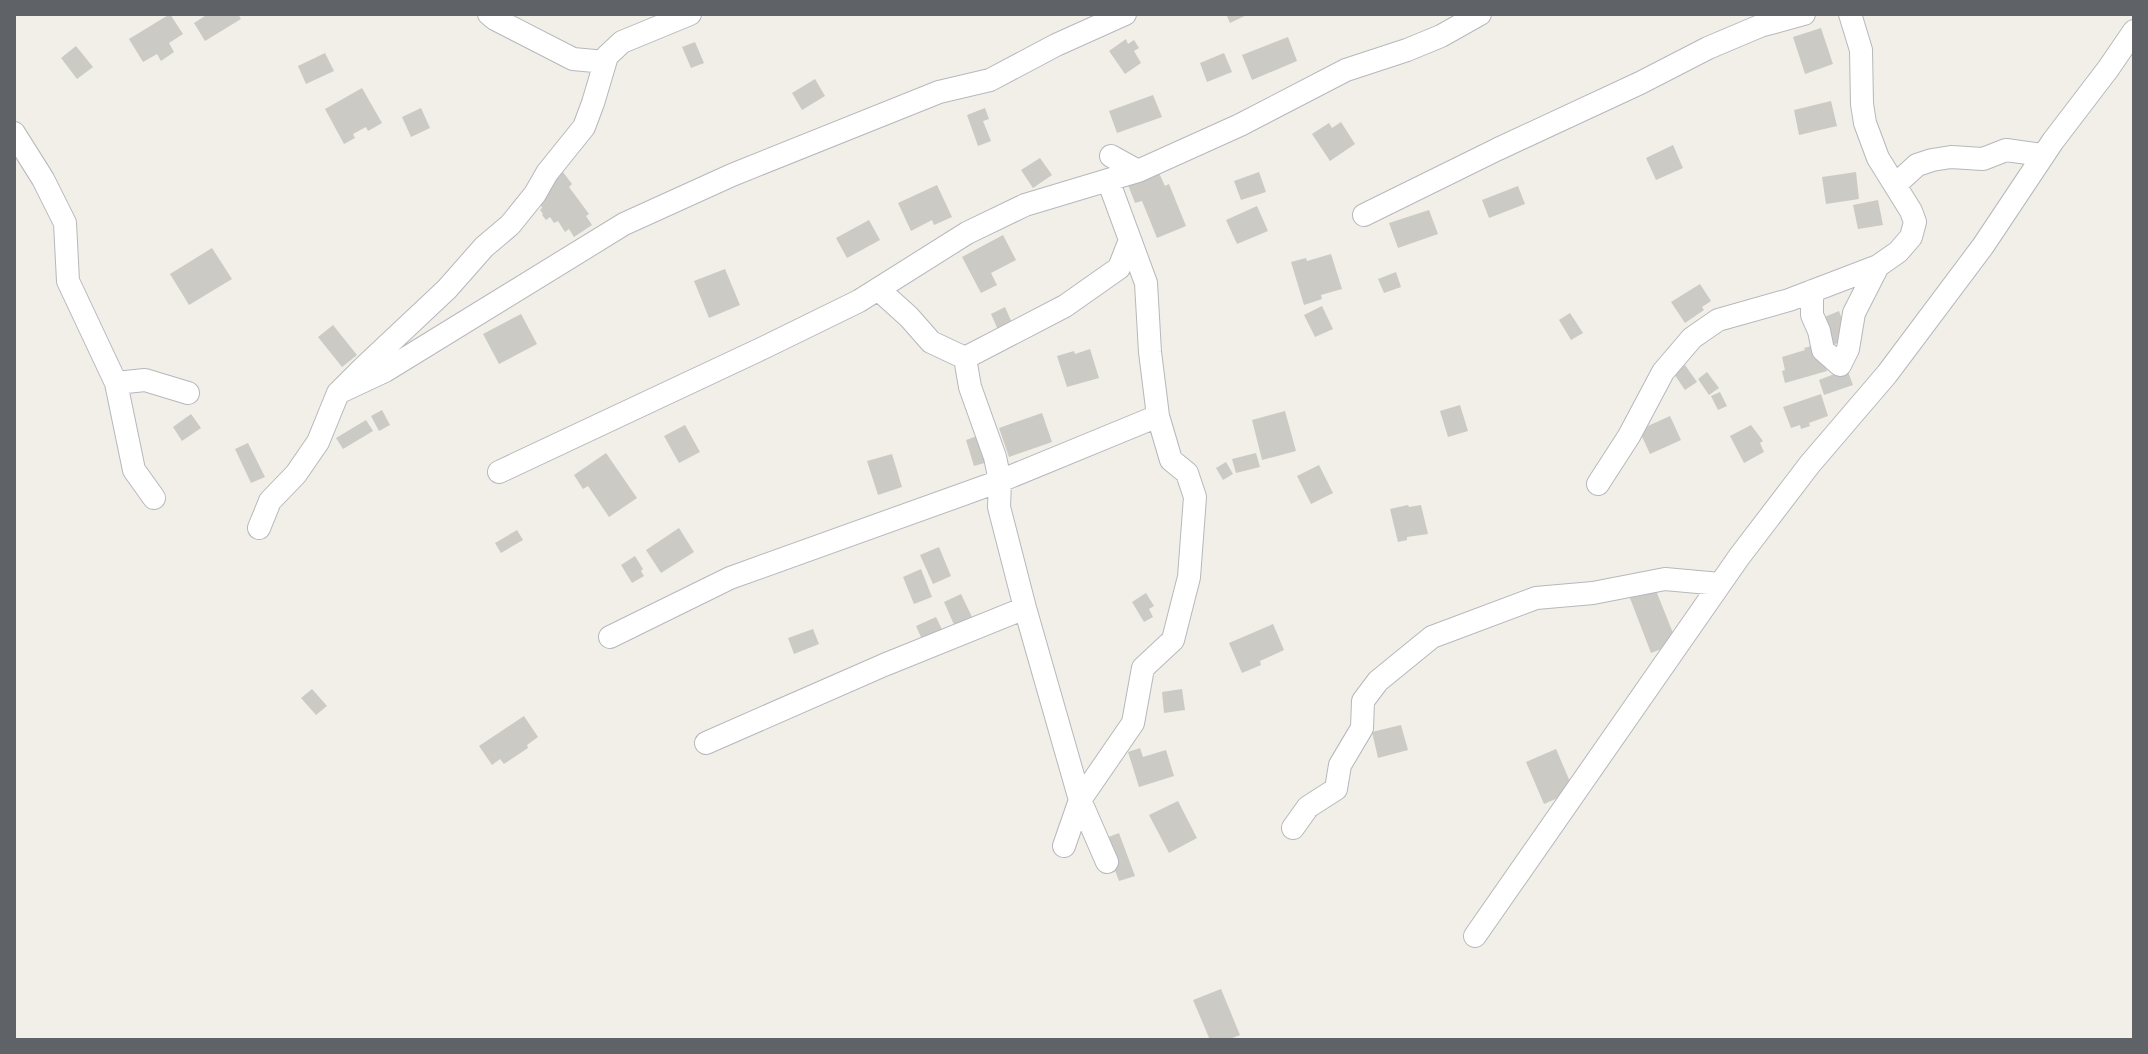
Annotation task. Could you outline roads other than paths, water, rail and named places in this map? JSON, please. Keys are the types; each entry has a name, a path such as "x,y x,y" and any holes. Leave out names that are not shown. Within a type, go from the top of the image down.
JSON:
{"street":[{"path":"489,14 573,59 605,62"},
{"path":"259,528 270,501 296,474 318,442 338,393 447,289 484,247 510,225 535,194 547,173 584,127 607,56 622,42 690,14"},
{"path":"338,393 385,371 624,224 732,175 925,97 990,80 1056,45 1125,14"},
{"path":"499,472 859,301 978,227 1025,205 1138,171 1240,125 1346,70 1441,36 1480,14"},
{"path":"1364,215 1708,48 1760,26 1804,14"},
{"path":"1598,484 1629,436 1663,372 1692,338 1718,320 1812,291 1878,266 1898,252 1911,237 1915,222 1911,211 1878,158 1865,123 1861,50 1850,14"},
{"path":"1475,936 1720,584 1810,464 1887,374 1983,246 2043,155 2134,31"},
{"path":"14,133 43,179 65,223 68,281 116,383 134,470 154,498"},
{"path":"1895,185 1917,165 1932,160 1951,157 1983,159 2006,150 2043,155"},
{"path":"1111,156 1138,171"},
{"path":"1064,846 1080,800 1133,723 1143,668 1173,640 1189,577 1195,497 1187,473 1171,460 1158,416 1146,283 1108,180"},
{"path":"965,358 1065,306 1119,268 1130,240"},
{"path":"1812,291 1812,315 1823,350 1840,365 1848,349 1854,313 1878,266"},
{"path":"878,289 931,342 965,358"},
{"path":"965,358 970,387 995,457 1000,481 999,507 1025,608 1080,800 1107,862"},
{"path":"116,383 145,380 188,393"},
{"path":"610,637 730,578 1000,481 1158,416"},
{"path":"1293,828 1308,807 1336,789 1340,765 1362,728 1363,701 1378,681 1432,637 1536,598 1593,593 1665,579 1720,584"},
{"path":"706,743 884,665 1025,608"}]}
